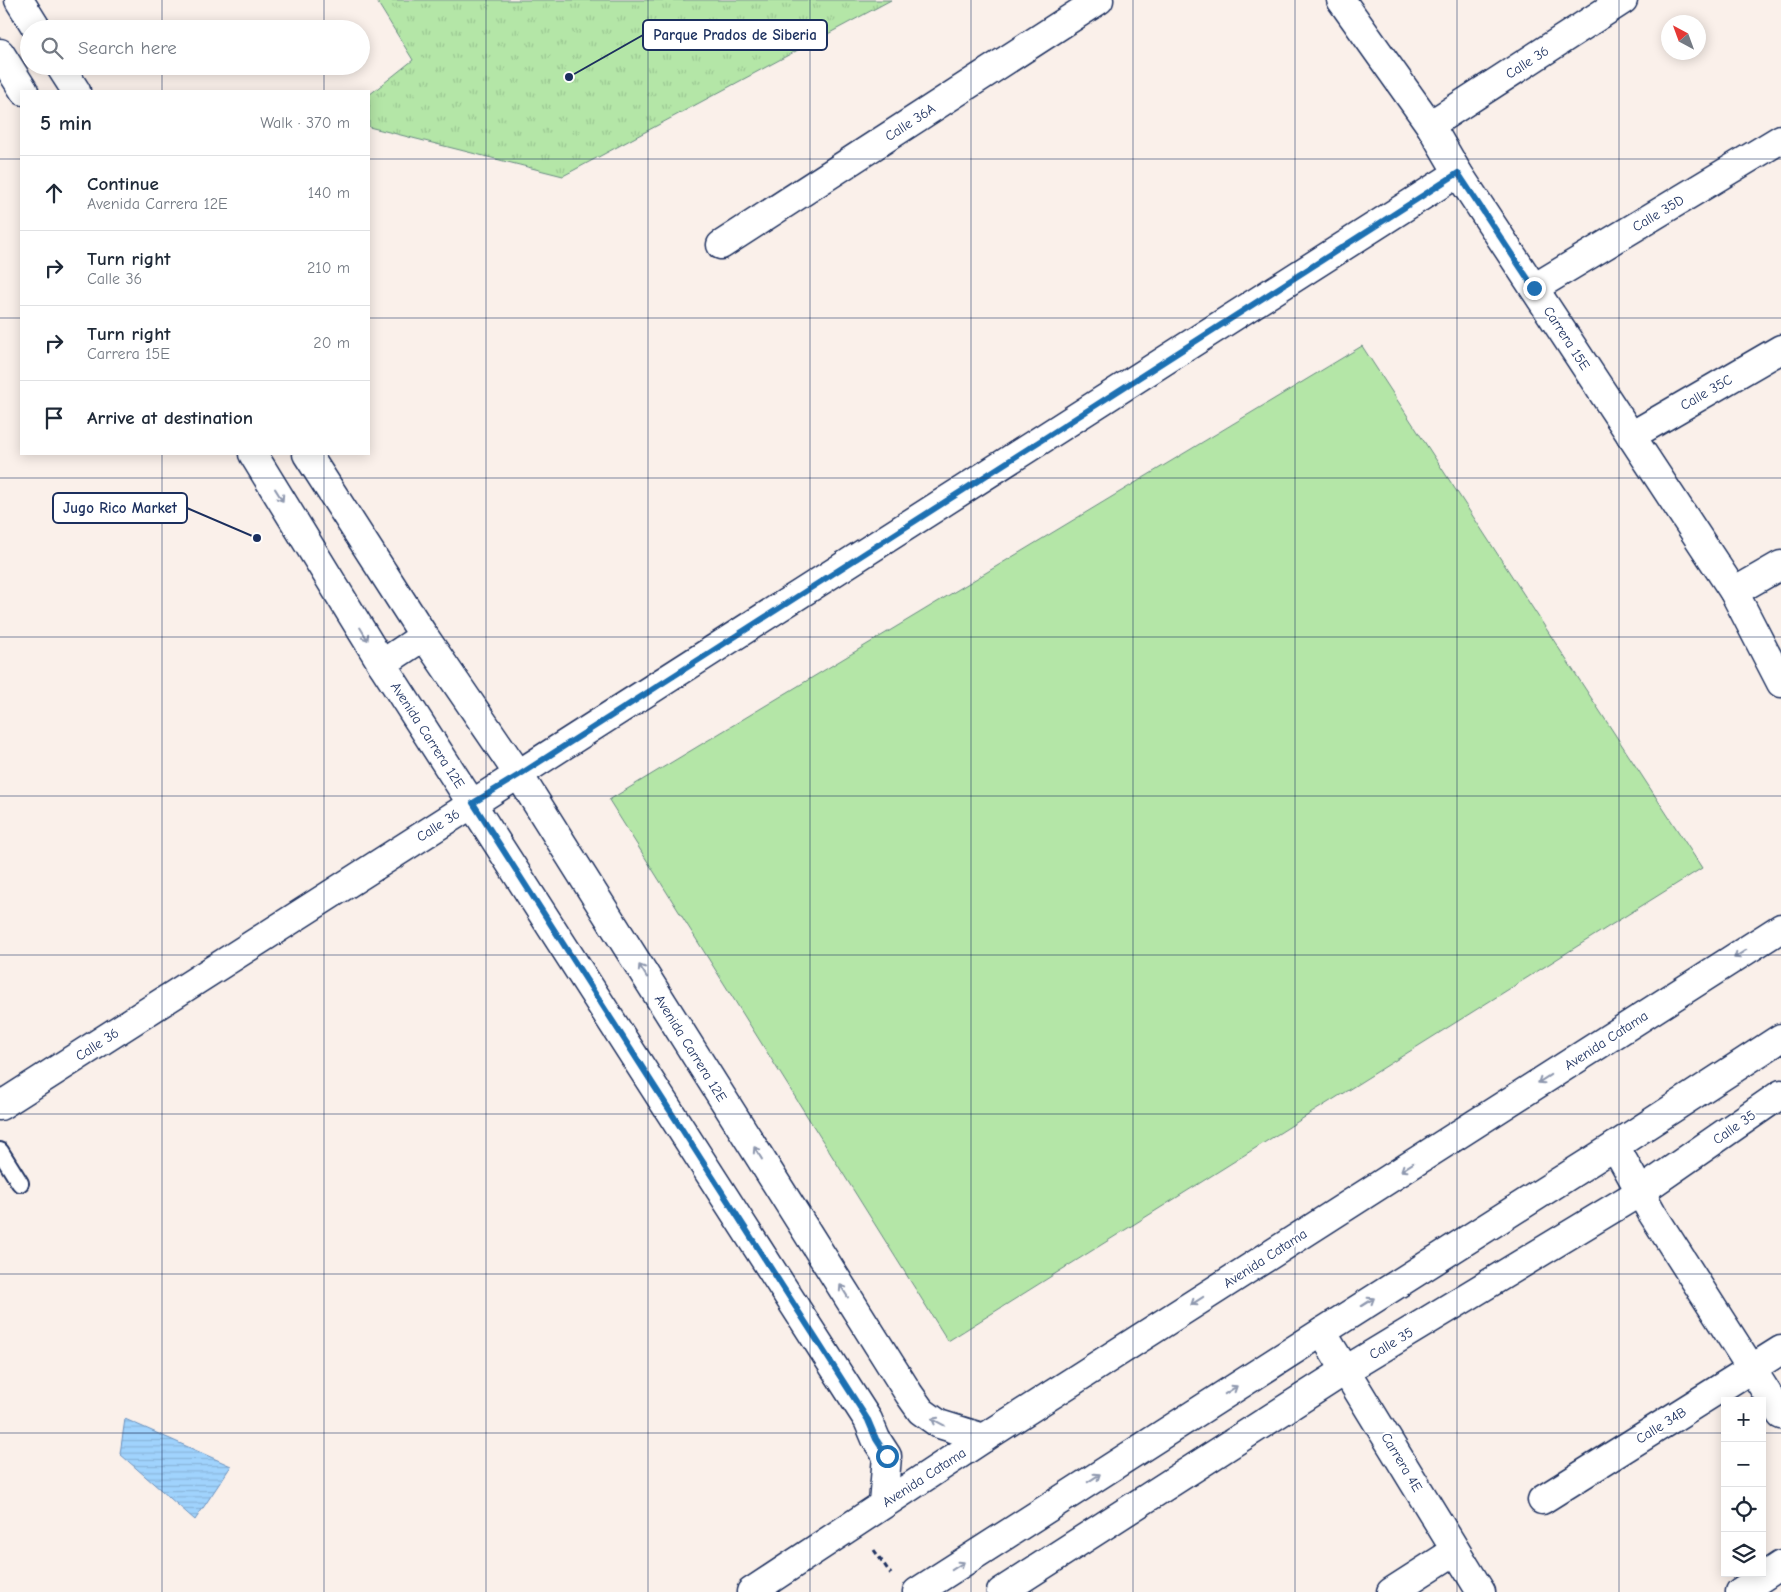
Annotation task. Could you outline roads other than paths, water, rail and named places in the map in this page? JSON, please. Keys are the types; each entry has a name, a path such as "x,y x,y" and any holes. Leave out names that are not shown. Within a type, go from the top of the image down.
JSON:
{"street":[{"path":"19,0 31,20"},
{"name":"Calle 36A","path":"721,245 1099,0"},
{"name":"Carrera 15E","path":"1341,0 1430,125 1458,173 1734,592 1781,683"},
{"name":"Calle 36","path":"1430,125 1624,0"},
{"path":"0,53 23,90"},
{"name":"Calle 35D","path":"1534,288 1781,139"},
{"name":"Calle 36","path":"0,1106 1458,173"},
{"name":"Calle 35C","path":"1631,436 1781,349"},
{"name":"Avenida Carrera 12E","path":"254,455 382,664 868,1420 876,1439 887,1456 883,1503"},
{"name":"Avenida Carrera 12E","path":"308,455 424,636 519,775 909,1394 921,1411 939,1424 984,1438"},
{"path":"1734,592 1781,565"},
{"path":"382,664 424,636"},
{"name":"Avenida Catama","path":"751,1592 883,1503 1781,928"},
{"path":"917,1592 1781,1038"},
{"name":"Calle 35","path":"1001,1592 1346,1370 1640,1192 1781,1094"},
{"path":"1615,1146 1652,1213 1781,1415"},
{"name":"Carrera 4E","path":"1322,1332 1481,1592"},
{"name":"Calle 34B","path":"1542,1500 1781,1350"},
{"path":"1391,1592 1455,1551"},
{"path":"1740,1592 1781,1565"}],"lane":[{"path":"0,1151 20,1183"}],"water":[{"path":"125,1419 231,1466 195,1520 120,1454"}],"place":[{"name":"Parque Prados de Siberia","path":"569,77"},
{"name":"Jugo Rico Market","path":"257,538"}]}
